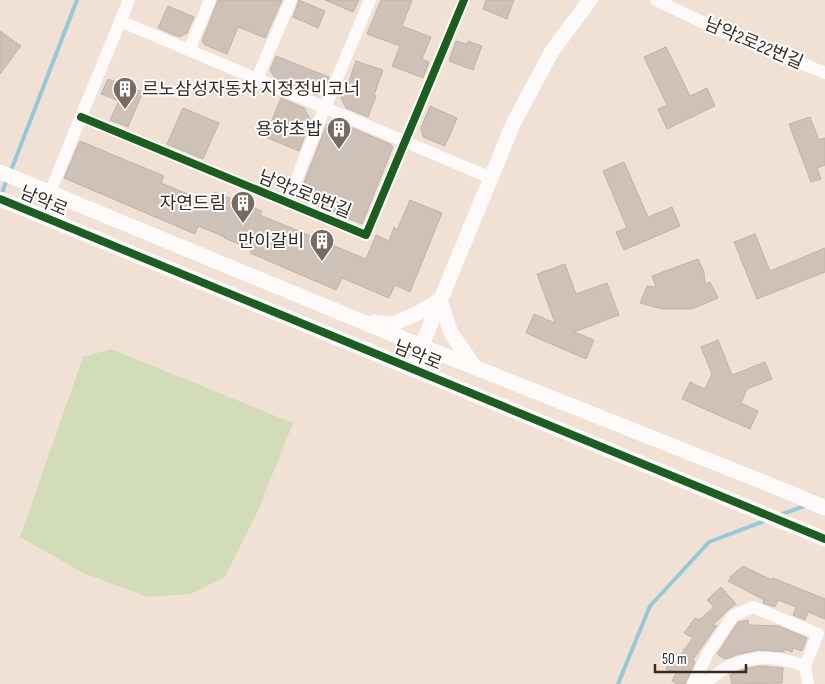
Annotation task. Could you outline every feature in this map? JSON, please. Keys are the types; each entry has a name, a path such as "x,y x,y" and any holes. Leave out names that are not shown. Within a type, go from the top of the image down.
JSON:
{"street":[{"path":"44,190 81,117 129,0"},
{"path":"189,50 210,0"},
{"path":"257,79 291,0"},
{"name":"남악2로9번길","path":"287,203 370,0"},
{"name":"남악2로9번길","path":"81,117 366,235 464,0"},
{"path":"412,369 514,122 539,74 565,32 590,0"},
{"name":"남악2로22번길","path":"656,0 719,30 825,73"},
{"path":"120,21 491,178"},
{"name":"남악로","path":"0,172 421,346 825,508"},
{"name":"남악로","path":"0,199 825,539"},
{"path":"358,320 393,324 418,313 440,300"},
{"path":"440,300 450,332 475,367"},
{"path":"693,684 708,653 733,616 753,607 818,634 805,666 808,684"},
{"path":"702,684 731,665 762,657 786,659 805,666"}],"green space":[{"path":"111,349 293,423 257,513 225,577 191,594 148,597 83,573 20,537 83,357"}],"building":[{"path":"218,0 282,0 265,38 238,27 227,54 205,45 202,41"},
{"path":"299,0 325,11 318,28 293,17"},
{"path":"325,0 359,0 353,12"},
{"path":"381,0 412,0 402,26 431,37 422,59 429,62 423,78 392,66 400,46 367,34"},
{"path":"486,0 514,0 507,19 483,9"},
{"path":"168,6 194,17 187,33 179,37 158,28"},
{"path":"0,31 21,46 0,74"},
{"path":"456,41 467,44 468,41 482,46 473,70 449,61"},
{"path":"666,47 690,96 707,88 715,106 667,129 658,109 667,105 644,57"},
{"path":"276,56 329,77 323,92 316,95 275,78 270,70"},
{"path":"356,61 383,70 368,117 346,108 341,98"},
{"name":"르노삼성자동차 지정정비코너","path":"108,79 143,92 128,127 110,120 119,101 101,94"},
{"path":"281,98 304,108 311,120 299,151 265,137"},
{"path":"430,106 457,118 445,146 423,137 421,128"},
{"path":"183,108 219,123 203,159 167,144"},
{"path":"810,117 819,140 825,138 825,165 817,168 821,179 811,182 789,124"},
{"path":"334,120 393,147 362,224 299,198 327,124"},
{"path":"80,141 164,176 161,183 210,203 215,192 262,211 260,215 366,259 376,235 389,241 394,227 397,230 410,200 442,213 410,292 395,285 389,298 342,278 336,290 250,253 252,249 225,237 198,226 195,234 64,178"},
{"path":"624,162 648,217 672,207 680,226 624,250 616,232 627,228 603,171"},
{"path":"755,234 770,271 825,248 825,272 757,299 734,242"},
{"path":"698,259 704,272 705,284 710,282 718,298 692,309 662,309 640,303 647,286 656,287 652,276"},
{"path":"565,264 576,294 607,283 619,315 574,332 594,340 586,359 526,333 534,314 555,323 537,274"},
{"path":"718,340 732,375 765,362 772,379 747,389 741,403 758,411 750,429 682,399 690,382 705,389 712,374 701,347"},
{"path":"743,566 772,580 773,578 825,599 825,619 808,612 805,620 793,615 796,607 778,600 775,607 763,603 764,600 728,581"},
{"path":"721,587 736,604 712,626 717,625 692,661 695,662 685,684 678,684 672,681 676,673 666,669 674,653 680,655 693,638 684,633 695,618 699,620 714,607 707,600"},
{"path":"748,620 749,625 779,626 807,638 802,651 793,648 792,652 784,649 784,652 759,650 725,659 717,654 738,622"},
{"path":"760,666 783,668 782,683 732,684 730,675 744,669"}],"waterway":[{"path":"10,173 77,0"},
{"path":"1,196 7,179"},
{"path":"780,515 807,505"},
{"path":"618,684 650,606 709,542 767,520"}],"cycle path":[{"path":"81,117 366,235 464,0"},
{"path":"0,199 825,539"}],"place":[{"name":"르노삼성자동차 지정정비코너","path":"125,110"},
{"name":"용하초밥","path":"339,150"},
{"name":"자연드림","path":"243,224"},
{"name":"만이갈비","path":"322,262"}]}
